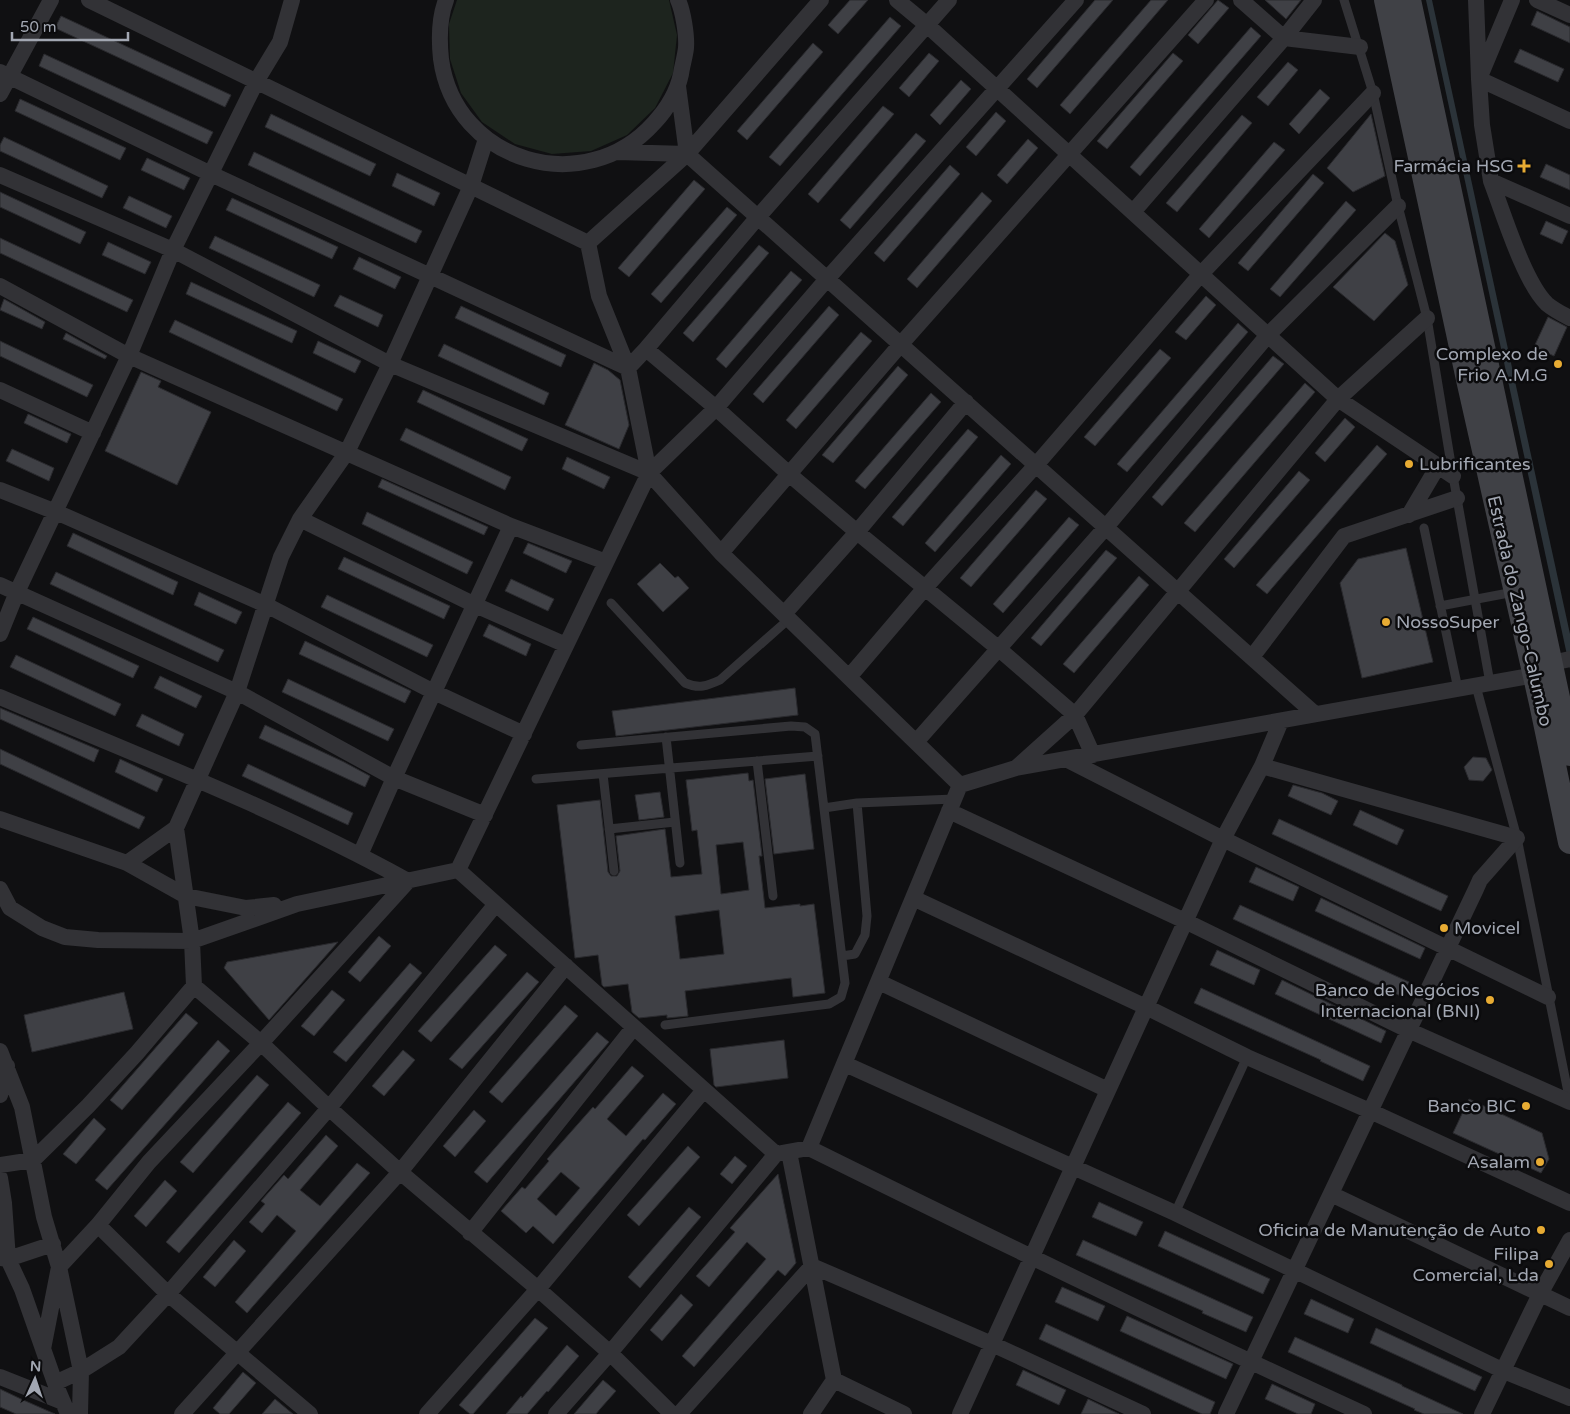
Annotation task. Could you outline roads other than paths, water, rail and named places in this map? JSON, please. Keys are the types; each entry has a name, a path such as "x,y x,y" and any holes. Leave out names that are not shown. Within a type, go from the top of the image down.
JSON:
{"main road":[{"name":"Estrada do Zango-Calumbo","path":"1386,0 1516,591 1552,666 1570,842"},
{"name":"Estrada do Zango-Calumbo","path":"1409,0 1570,754"}],"street":[{"path":"0,94 4,74 51,0"},
{"path":"89,0 257,80 588,243"},
{"path":"0,634 129,356 173,250 257,80 280,42 292,0"},
{"path":"446,0 439,40 444,78 460,112 486,139 517,156 550,164 585,163 617,152 643,135 664,113 678,86 686,47 681,8 678,0"},
{"path":"588,243 688,154 821,0"},
{"path":"897,0 927,24 1338,399 1453,476"},
{"path":"628,368 949,0"},
{"path":"458,870 649,473 716,408 827,279 1076,0"},
{"path":"721,553 901,344 1206,0"},
{"path":"1241,0 1284,38 1360,47"},
{"path":"1132,212 1284,38 1314,0"},
{"path":"1476,0 1482,125 1491,181 1525,269 1534,287 1546,303 1559,313 1570,318"},
{"path":"1479,79 1512,0"},
{"path":"1536,0 1570,15"},
{"path":"4,74 211,174 628,368"},
{"path":"1479,79 1570,121"},
{"path":"678,86 688,154 1315,714"},
{"path":"849,677 924,588 1036,465 1201,274 1373,92"},
{"path":"127,863 176,828 237,692 281,557 300,519 346,452 390,364 471,186 486,139"},
{"path":"617,152 688,154"},
{"path":"0,175 173,250 390,364 649,473 721,553 916,742 954,798 1185,922 1408,1030 1570,1102"},
{"path":"1491,181 1570,216"},
{"path":"916,742 1106,527 1268,335 1398,206"},
{"path":"588,243 599,296 628,368 649,473"},
{"path":"0,286 129,356 511,526 606,562"},
{"path":"1016,768 1075,715 1177,590 1338,399 1427,318"},
{"path":"646,349 716,408 789,474 1075,715 1093,755"},
{"path":"0,390 93,433"},
{"path":"787,617 966,402"},
{"path":"1409,515 1438,466"},
{"path":"0,490 56,512 266,605 434,692 524,734"},
{"path":"1252,656 1344,536 1457,498"},
{"path":"300,519 475,605 566,645"},
{"path":"360,855 511,526"},
{"path":"0,585 237,692 394,778 485,816"},
{"path":"809,1148 954,798 1016,768 1458,689 1552,666"},
{"path":"0,697 198,780 360,855 408,881"},
{"path":"960,1414 1223,839 1262,766 1281,721"},
{"path":"1066,759 1223,839 1548,997"},
{"path":"1226,1414 1480,880 1517,838 1262,766"},
{"path":"0,819 127,863 186,896 246,908 297,904 458,870"},
{"path":"0,1165 33,1160 88,1106 137,1053 194,986 192,941 176,828"},
{"path":"458,870 704,1090 783,1153 812,1266 834,1380 812,1414"},
{"path":"43,1349 59,1267 98,1225 149,1162 261,1043 408,881"},
{"path":"0,889 10,908 42,928 65,937 98,940 192,941 297,904"},
{"path":"913,898 1248,1057 1570,1203"},
{"path":"55,1383 119,1347 168,1294 328,1108 496,904"},
{"path":"182,1414 400,1172 566,966"},
{"path":"879,982 1108,1090"},
{"path":"194,986 261,1043 328,1108 400,1172 610,1353 672,1414"},
{"path":"470,1232 634,1027"},
{"path":"0,1050 22,1108 44,1217 59,1267 81,1370 80,1414"},
{"path":"845,1064 1175,1213 1504,1371 1570,1398"},
{"path":"0,1095 7,1066"},
{"path":"428,1414 538,1289 704,1090"},
{"path":"556,1414 783,1153 809,1148 1030,1258 1364,1414"},
{"path":"0,1178 4,1203 4,1258 22,1289 55,1383 66,1408"},
{"path":"1331,1194 1570,1308"},
{"path":"98,1225 168,1294 307,1413"},
{"path":"1482,1414 1540,1294 1570,1240"},
{"path":"4,1258 53,1244"},
{"path":"812,1266 992,1344 1143,1414"},
{"path":"679,1414 812,1266"},
{"path":"0,1377 66,1408"},
{"path":"834,1380 904,1414"}],"lane":[{"path":"1344,0 1373,92 1398,206 1427,318 1475,600 1483,684 1517,838 1570,1102"},
{"path":"1424,528 1458,689"},
{"path":"1440,606 1516,591"},
{"path":"611,603 685,682 696,687 708,686 720,680 787,617"},
{"path":"581,745 791,726 805,727 814,734 845,983 841,997 830,1004 664,1025"},
{"path":"666,737 680,863"},
{"path":"536,779 818,756"},
{"path":"757,761 773,896"},
{"path":"603,774 614,871"},
{"path":"824,808 857,803 954,798"},
{"path":"842,956 855,954 865,935 868,916 857,803"},
{"path":"610,829 676,822"},
{"path":"1175,1213 1248,1057"}],"place":[{"name":"Farmácia HSG","path":"1524,166"},
{"name":"Complexo de Frio A.M.G","path":"1558,364"},
{"name":"Lubrificantes","path":"1409,464"},
{"name":"NossoSuper","path":"1386,622"},
{"name":"Movicel","path":"1444,928"},
{"name":"Banco de Negócios Internacional (BNI)","path":"1490,1000"},
{"name":"Banco BIC","path":"1526,1106"},
{"name":"Asalam","path":"1540,1162"},
{"name":"Oficina de Manutenção de Auto","path":"1541,1230"},
{"name":"Filipa Comercial, Lda","path":"1549,1264"}]}
